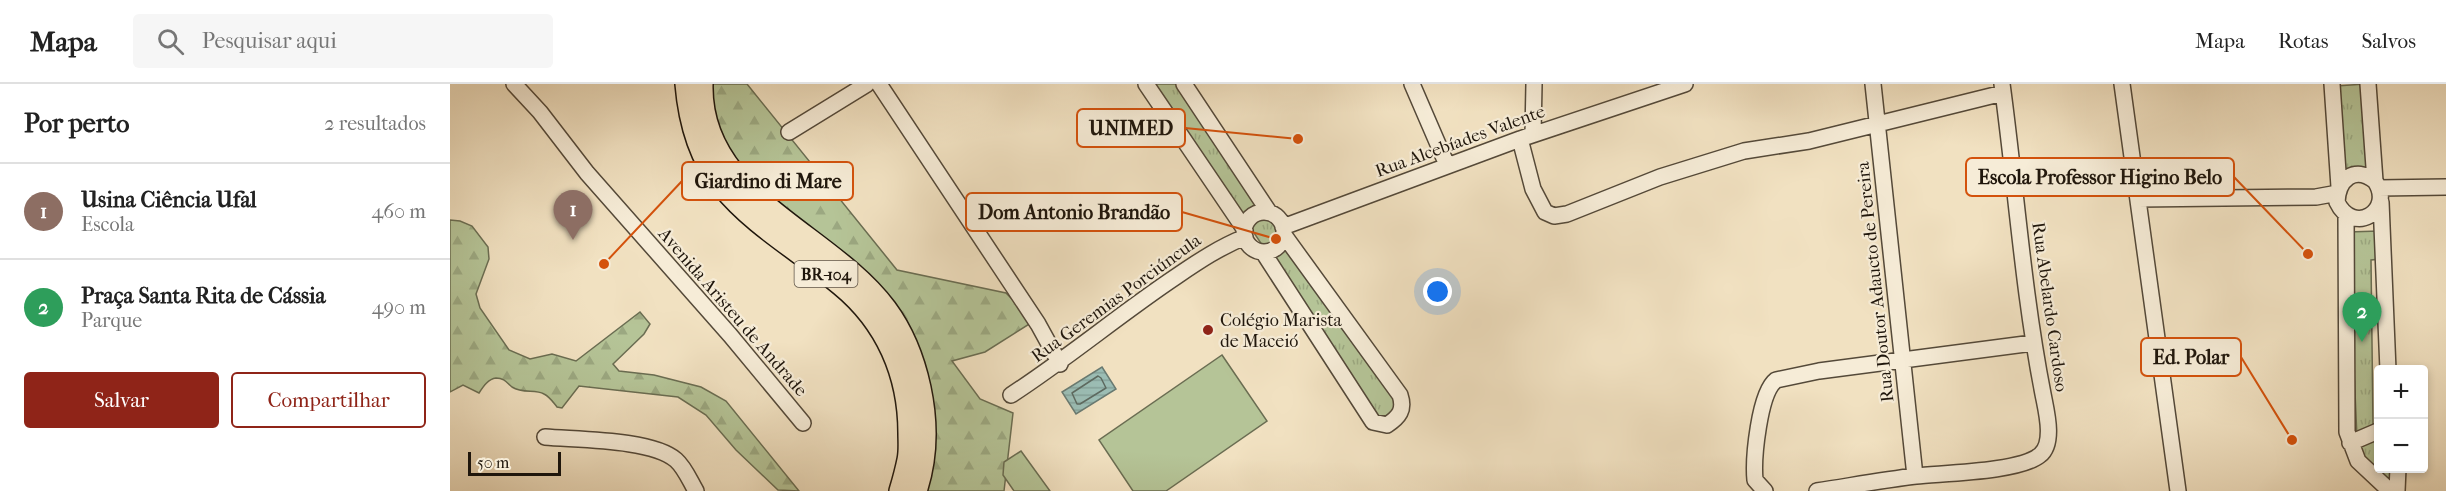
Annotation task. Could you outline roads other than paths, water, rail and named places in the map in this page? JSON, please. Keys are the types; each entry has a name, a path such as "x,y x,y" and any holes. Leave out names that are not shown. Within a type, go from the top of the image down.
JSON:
{"highway":[{"name":"BR-104","path":"686,84 687,99 698,145 722,186 765,227 841,285 866,308 883,330 897,360 907,404 909,458 900,491"},
{"name":"BR-104","path":"702,84 705,112 719,154 730,171 757,198 866,286 886,309 900,332 909,352 923,402 924,456 916,491"}],"street":[{"path":"789,132 867,84"},
{"path":"879,84 1038,324 1060,364"},
{"path":"1146,84 1245,233 1249,244 1263,252 1373,422 1387,425 1396,419 1402,407 1400,395 1284,231 1277,217 1269,212 1184,84"},
{"path":"1412,84 1447,165"},
{"path":"1534,84 1526,136 1533,189 1545,212 1554,216 1578,210 1660,177 1743,151 1809,141 1878,125 2003,88"},
{"name":"Rua Alcebíades Valente","path":"1284,231 1447,165 1526,136 1662,88 1685,84"},
{"name":"Rua Doutor Adaucto de Pereira","path":"1873,84 1915,476"},
{"path":"2122,84 2178,491"},
{"path":"2332,84 2340,199 2346,420 2350,443 2358,461 2390,491"},
{"path":"2368,84 2378,189 2388,365"},
{"name":"Avenida Aristeu de Andrade","path":"518,86 587,173 730,335 803,423"},
{"name":"Rua Abelardo Cardoso","path":"1915,476 2000,468 2030,460 2039,457 2045,450 2048,438 2046,410 2033,343 2003,88"},
{"path":"2138,199 2316,197 2340,199 2358,219 2375,212 2378,189 2369,177 2355,175 2349,177 2340,199"},
{"path":"2378,189 2446,187"},
{"path":"1245,233 1249,219 1258,213 1269,212"},
{"path":"1263,252 1277,247 1284,231"},
{"name":"Rua Geremias Porciúncula","path":"1011,395 1060,364 1145,297 1245,233"},
{"path":"1765,491 1755,480 1756,453 1765,395 1772,383 1786,376 2033,343"},
{"path":"2350,443 2374,433"},
{"path":"545,436 639,445 661,450 677,461 696,491"},
{"path":"2397,491 2398,473"},
{"path":"1817,491 1915,476"}],"water":[{"path":"1102,367 1116,389 1076,414 1062,392"}],"place":[{"name":"UNIMED","path":"1298,139"},
{"name":"Dom Antonio Brandão","path":"1276,239"},
{"name":"Usina Ciência Ufal","path":"573,240"},
{"name":"Escola Professor Higino Belo","path":"2308,254"},
{"name":"Giardino di Mare","path":"604,264"},
{"name":"Colégio Marista de Maceió","path":"1208,330"},
{"name":"Praça Santa Rita de Cássia","path":"2362,342"},
{"name":"Ed. Polar","path":"2292,440"}]}
